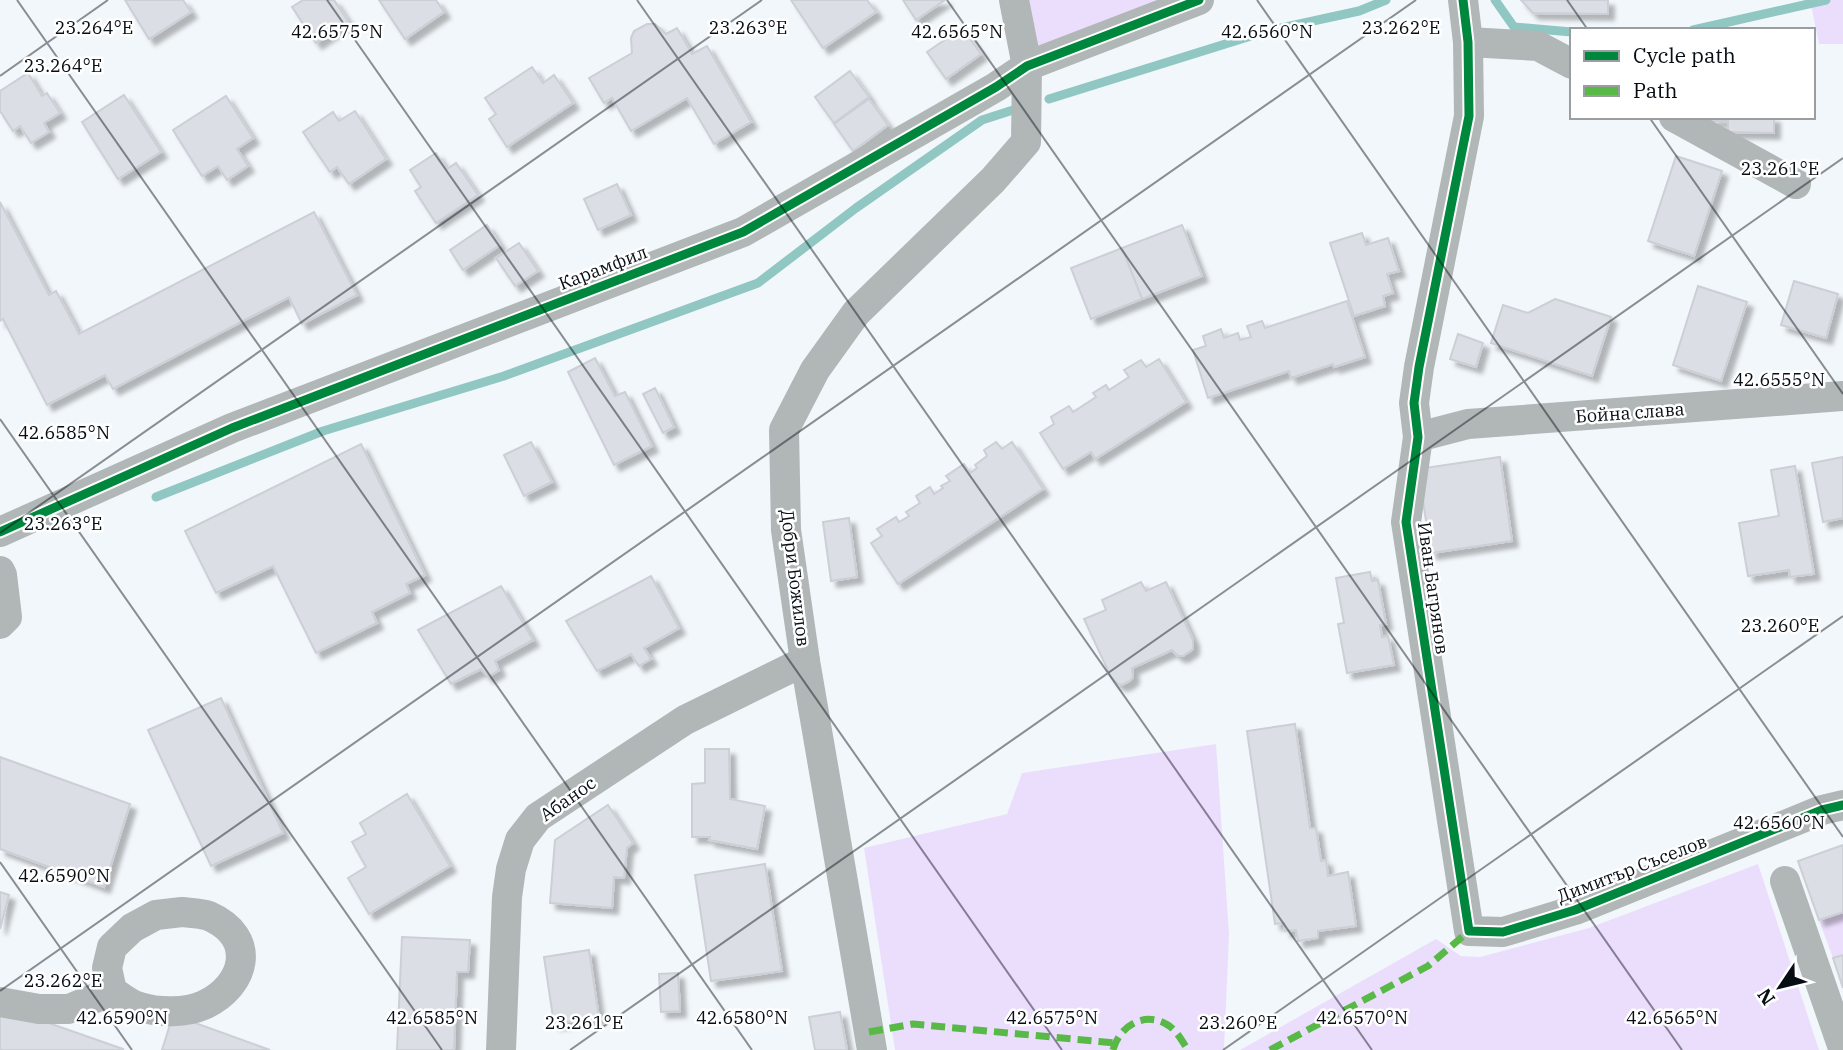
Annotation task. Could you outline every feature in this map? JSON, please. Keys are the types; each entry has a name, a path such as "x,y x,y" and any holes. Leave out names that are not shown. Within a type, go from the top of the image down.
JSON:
{"street":[{"name":"Добри Божилов","path":"872,1050 786,530 784,429 815,370 856,313 993,180 1026,142 1027,66 1014,0"},
{"name":"Карамфил","path":"0,532 232,428 743,232 996,87 1027,66 1199,0"},
{"name":"Иван Багрянов","path":"1463,0 1468,42 1469,116 1419,367 1414,403 1418,437 1406,522 1469,931"},
{"path":"1468,42 1538,46 1570,63"},
{"path":"1678,119 1796,184"},
{"name":"Бойна слава","path":"1418,437 1468,424 1843,396"},
{"path":"0,571 7,617 0,624"},
{"name":"Абанос","path":"501,1050 507,897 511,869 520,840 538,817 685,720 806,661"},
{"name":"Димитър Съселов","path":"1469,931 1503,932 1575,910 1822,810 1843,805"},
{"path":"1785,881 1843,1048"},
{"path":"0,1002 40,1009 69,1009 112,991"}],"shaded area":[{"path":"1014,0 1199,0 1027,66"},
{"path":"1810,0 1843,0 1843,44 1819,44"},
{"path":"1216,744 1229,934 1224,1050 895,1050 864,848 1007,814 1022,773"},
{"path":"1758,864 1819,1050 1240,1050 1436,939 1461,956 1480,957 1589,928"},
{"path":"1843,912 1843,955 1833,958 1819,920"}],"building":[{"path":"125,0 183,0 191,12 149,39"},
{"path":"303,0 334,0 348,21 316,43 292,7"},
{"path":"379,0 436,0 444,12 405,39"},
{"path":"791,0 867,0 876,12 823,48"},
{"path":"903,0 945,0 916,20"},
{"path":"1521,0 1608,0 1608,14 1533,13"},
{"path":"647,24 655,24 666,34 677,28 692,54 707,46 751,122 714,144 687,98 631,131 612,98 604,103 589,78 632,53 631,38 634,31"},
{"path":"962,28 981,54 946,79 927,52"},
{"path":"532,67 543,83 554,75 573,103 507,147 489,119 496,114 485,98"},
{"path":"850,71 869,97 834,123 815,97"},
{"path":"28,73 42,96 47,93 60,113 44,123 49,132 31,143 20,126 13,131 0,111 0,91"},
{"path":"124,95 161,152 118,179 82,122"},
{"path":"226,96 253,138 237,149 248,166 227,180 218,166 202,176 173,130"},
{"path":"869,99 888,125 853,151 834,124"},
{"path":"355,111 386,159 349,184 337,167 330,172 303,132 333,112 339,121"},
{"path":"1774,119 1774,133 1728,132 1728,121 1711,121"},
{"path":"436,153 447,169 456,163 478,195 436,223 415,191 421,187 410,170"},
{"path":"1676,156 1722,171 1694,256 1648,241"},
{"path":"617,184 631,215 598,230 584,199"},
{"path":"0,202 49,295 56,291 79,334 314,212 357,295 302,324 289,297 113,389 105,375 47,405 3,319 0,321"},
{"path":"487,225 500,245 463,270 450,250"},
{"path":"1182,225 1202,276 1142,299 1122,248"},
{"path":"1362,233 1366,245 1388,238 1399,271 1387,274 1393,293 1383,296 1385,306 1354,316 1330,243"},
{"path":"519,243 538,271 515,286 496,258"},
{"path":"1122,248 1142,299 1091,319 1071,268"},
{"path":"1794,281 1838,294 1826,338 1781,325"},
{"path":"1698,286 1747,302 1721,381 1673,365"},
{"path":"1555,299 1611,317 1592,376 1491,343 1503,305 1528,313"},
{"path":"1347,301 1365,357 1291,378 1289,371 1208,398 1193,350 1206,346 1203,336 1221,329 1224,338 1238,333 1240,340 1251,337 1247,326 1262,321 1265,328"},
{"path":"1458,334 1483,343 1476,367 1450,359"},
{"path":"595,358 615,396 625,392 652,446 614,465 568,372"},
{"path":"1159,359 1186,402 1095,459 1091,452 1063,469 1040,433 1054,424 1051,417 1069,406 1073,412 1096,397 1093,393 1106,385 1109,390 1129,377 1124,370 1141,360 1146,367"},
{"path":"655,388 674,427 663,433 643,394"},
{"path":"531,442 552,482 524,496 504,455"},
{"path":"996,442 1002,449 1012,442 1043,489 898,584 871,543 882,536 877,529 896,517 899,522 909,516 906,512 920,503 916,496 930,487 934,494 943,488 941,486 950,481 946,476 964,464 970,473 977,468 975,465 987,456 984,450"},
{"path":"361,444 425,575 406,584 410,593 372,612 377,623 316,653 273,566 216,593 185,531"},
{"path":"1500,457 1512,541 1431,553 1418,469"},
{"path":"1843,457 1843,518 1823,522 1812,463"},
{"path":"1795,466 1814,574 1790,577 1789,570 1748,576 1739,523 1779,516 1771,470"},
{"path":"849,518 857,577 831,581 823,522"},
{"path":"1370,572 1372,581 1378,580 1386,624 1380,625 1382,637 1388,636 1394,665 1347,673 1338,624 1344,623 1336,578"},
{"path":"651,576 679,628 644,648 651,659 639,666 631,654 597,671 566,621"},
{"path":"1141,582 1146,591 1166,582 1193,640 1193,649 1183,656 1178,656 1172,650 1132,668 1133,677 1122,685 1111,677 1084,619 1106,610 1102,600"},
{"path":"501,586 533,640 495,661 499,670 488,677 481,669 451,684 418,630"},
{"path":"221,698 283,833 211,866 148,730"},
{"path":"1295,724 1310,828 1316,828 1321,861 1326,860 1328,876 1348,872 1356,926 1318,931 1318,938 1298,941 1296,930 1285,931 1284,923 1275,924 1247,731"},
{"path":"705,749 729,749 730,799 765,806 757,849 709,840 710,837 692,837 692,784 705,783"},
{"path":"0,757 130,804 104,887 0,849"},
{"path":"407,794 450,866 369,914 348,878 366,867 352,842 366,834 360,823"},
{"path":"608,805 633,843 627,848 624,878 614,877 612,908 550,903 555,840"},
{"path":"1843,845 1843,912 1819,920 1798,861"},
{"path":"765,864 782,971 711,981 695,875"},
{"path":"0,892 9,895 0,929"},
{"path":"402,937 470,940 468,972 457,972 454,1050 397,1050"},
{"path":"589,950 599,1018 554,1024 544,957"},
{"path":"1843,955 1843,988 1833,958"},
{"path":"678,973 680,1011 661,1012 659,974"},
{"path":"0,1006 123,1049 123,1050 0,1050"},
{"path":"840,1012 847,1050 815,1050 809,1017"},
{"path":"173,1015 270,1050 162,1050"}],"waterway":[{"path":"1049,99 1267,31 1359,11 1386,0"},
{"path":"1495,0 1514,27 1570,32"},
{"path":"1702,28 1826,0"},
{"path":"156,497 323,431 504,376 758,283 856,208 982,120 1013,110"}],"marked path":[{"path":"1270,1050 1428,966 1469,931"},
{"path":"1113,1050 1126,1028 1133,1023 1149,1019 1170,1026 1188,1050"},
{"path":"869,1032 913,1024 1115,1043"}],"cycle path":[{"path":"0,532 232,428 743,232 996,87 1027,66 1199,0"},
{"path":"1463,0 1468,42 1469,116 1419,367 1414,403 1418,437 1406,522 1469,931 1503,932 1575,910 1822,810 1843,805"}]}
